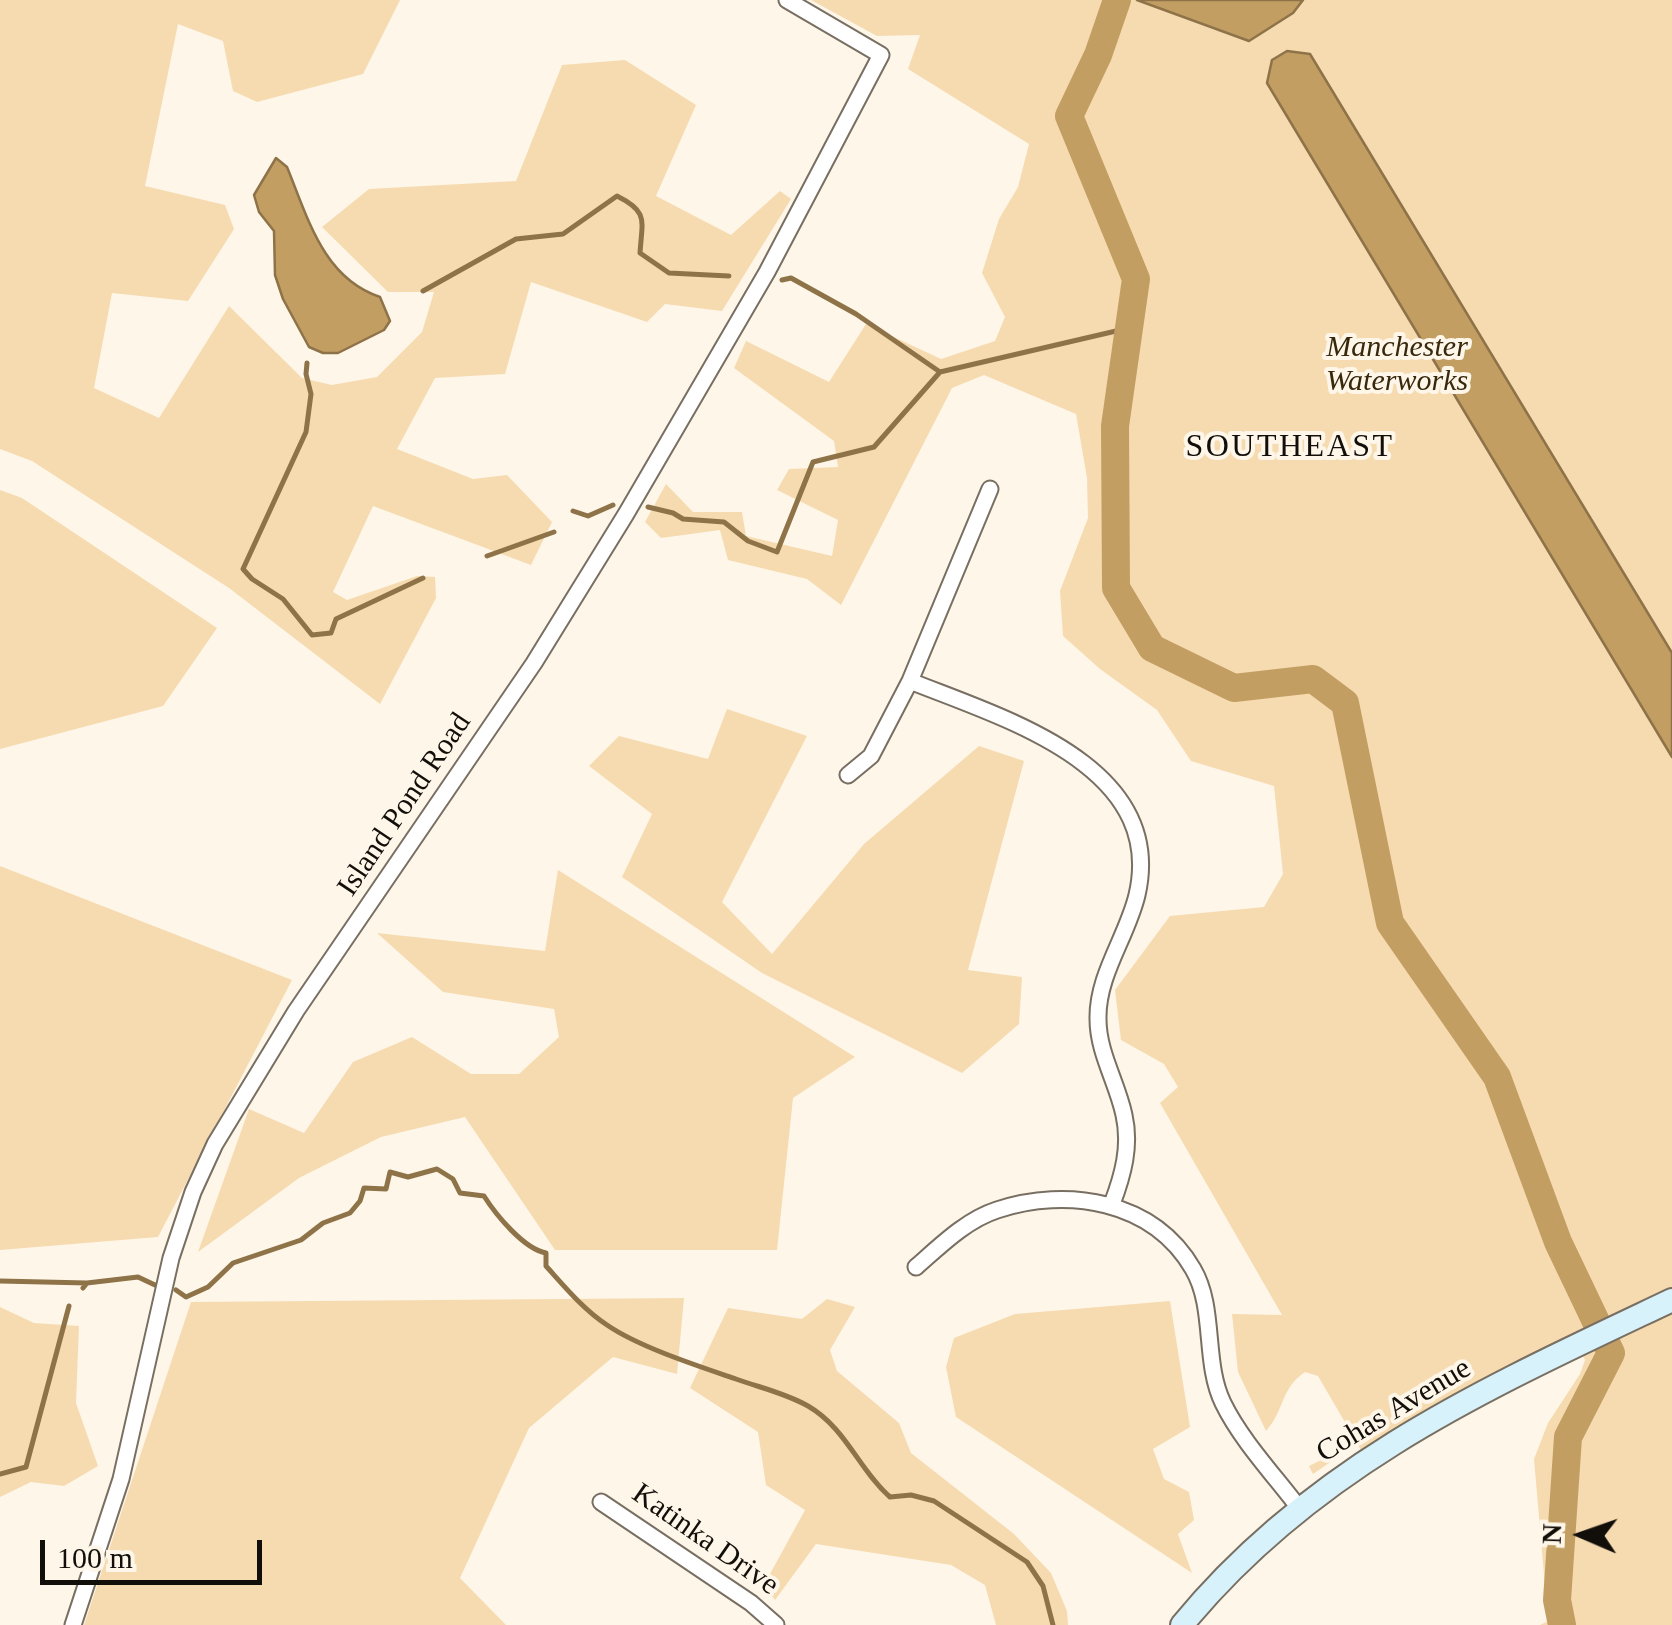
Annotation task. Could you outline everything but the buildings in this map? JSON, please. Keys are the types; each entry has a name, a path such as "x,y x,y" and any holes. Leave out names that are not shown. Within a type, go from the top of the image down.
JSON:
{"street":[{"name":"Island Pond Road","path":"73,1625 121,1478 171,1258 193,1192 215,1144 296,1011 534,663 626,514 768,272 881,55 787,0"},
{"path":"848,775 871,756 910,680 990,489"},
{"path":"910,680 1060,746 1105,781 1129,813 1142,869 1136,900 1113,955 1098,1013 1098,1037 1124,1117 1125,1169 1112,1204"},
{"path":"916,1267 960,1229 994,1210 1072,1198 1112,1204 1144,1220 1175,1245 1195,1271 1222,1402 1300,1508"},
{"name":"Cohas Avenue","path":"1182,1625 1246,1554 1300,1508 1416,1428 1672,1300"},
{"name":"Katinka Drive","path":"601,1502 776,1625"}],"green space":[{"path":"0,0 400,0 363,74 257,102 233,91 223,41 178,24 145,186 225,205 234,229 188,301 112,293 94,388 159,418 229,306 302,378 332,385 377,377 422,332 434,292 388,292 322,227 369,189 516,181 562,65 625,60 696,105 656,196 731,235 780,191 791,199 722,311 665,304 647,322 531,282 505,374 435,378 397,449 473,479 507,475 552,522 531,565 373,506 333,592 347,600 417,576 435,577 436,598 380,704 229,588 32,461 0,449"},
{"name":"Manchester Waterworks","path":"811,0 1137,0 1215,30 1293,13 1303,0 1672,0 1672,1625 1540,1625 1548,1621 1534,1459 1548,1423 1585,1360 1575,1340 1363,1453 1357,1444 1313,1474 1309,1466 1337,1452 1350,1431 1318,1376 1305,1372 1297,1379 1266,1431 1238,1372 1232,1314 1282,1315 1160,1103 1178,1087 1164,1064 1121,1040 1115,990 1170,916 1264,907 1283,874 1274,786 1191,761 1157,710 1100,669 1063,636 1060,591 1088,518 1087,478 1076,414 984,375 952,388 841,605 807,579 728,560 720,530 661,538 645,522 666,484 693,512 742,512 746,536 832,556 838,520 777,490 789,469 838,467 834,441 734,368 746,341 829,382 866,324 941,359 995,341 1005,317 982,273 999,219 1018,187 1029,144 908,69 920,35 877,36"},
{"path":"0,490 22,498 217,628 163,706 0,749"},
{"path":"727,709 807,736 722,902 772,954 864,844 979,746 1024,761 968,970 1022,977 1019,1024 962,1073 762,973 622,877 652,814 589,766 619,736 708,759"},
{"path":"0,866 292,980 158,1237 0,1250"},
{"path":"558,870 855,1057 793,1098 777,1250 555,1250 465,1117 381,1137 299,1178 198,1252 249,1109 304,1133 353,1062 412,1037 471,1074 519,1074 559,1037 554,1009 443,992 377,933 545,951"},
{"path":"684,1298 677,1374 613,1357 529,1428 460,1578 506,1625 84,1625 191,1302"},
{"path":"827,1299 855,1307 830,1350 837,1371 899,1423 911,1453 1014,1534 1051,1573 1067,1611 1068,1625 996,1625 985,1585 951,1565 816,1544 775,1600 764,1585 805,1510 766,1485 758,1432 690,1388 728,1308 802,1319"},
{"path":"1170,1301 1190,1427 1153,1449 1164,1479 1189,1492 1194,1520 1178,1534 1192,1573 956,1417 946,1367 954,1338 1015,1314"},
{"path":"0,1307 34,1323 79,1326 76,1403 98,1466 64,1486 31,1482 0,1497"}],"shaded area":[{"path":"1137,0 1303,0 1293,13 1249,41"},
{"path":"1287,51 1310,54 1672,653 1672,757 1267,83 1272,60"},
{"path":"276,158 287,167 311,226 331,261 360,288 380,297 390,321 384,330 338,353 323,353 309,347 283,299 275,275 274,231 259,212 254,195"}],"waterway":[{"path":"1117,0 1098,55 1069,116 1136,279 1115,426 1116,588 1152,648 1234,688 1313,679 1345,703 1390,923 1497,1077 1558,1242 1611,1353 1568,1437 1557,1600 1562,1625"},
{"path":"423,291 516,239 563,234 617,196 639,212 640,253 669,273 729,276"},
{"path":"782,280 791,278 856,314 940,372"},
{"path":"648,507 683,519 724,522 748,541 777,552 813,462 874,447 940,372 1129,328"},
{"path":"307,363 311,394 306,432 243,569 283,599 312,635 331,633 336,619 423,578"},
{"path":"573,511 588,516 613,505"},
{"path":"487,556 554,532"},
{"path":"176,1290 186,1297 208,1287 233,1263 301,1240 323,1223 350,1213 364,1188 386,1189 390,1172 408,1177 437,1169 453,1179 460,1193 484,1196 520,1238 546,1253 546,1266 582,1305 607,1325 669,1355 808,1406 842,1437 890,1497 911,1495 934,1501 1027,1562 1043,1586 1053,1625"},
{"path":"83,1288 87,1283 138,1277 155,1285"},
{"path":"0,1281 87,1283"},
{"path":"0,1474 26,1467 69,1306"}],"district":[{"name":"SOUTHEAST","path":"1290,448"}]}
